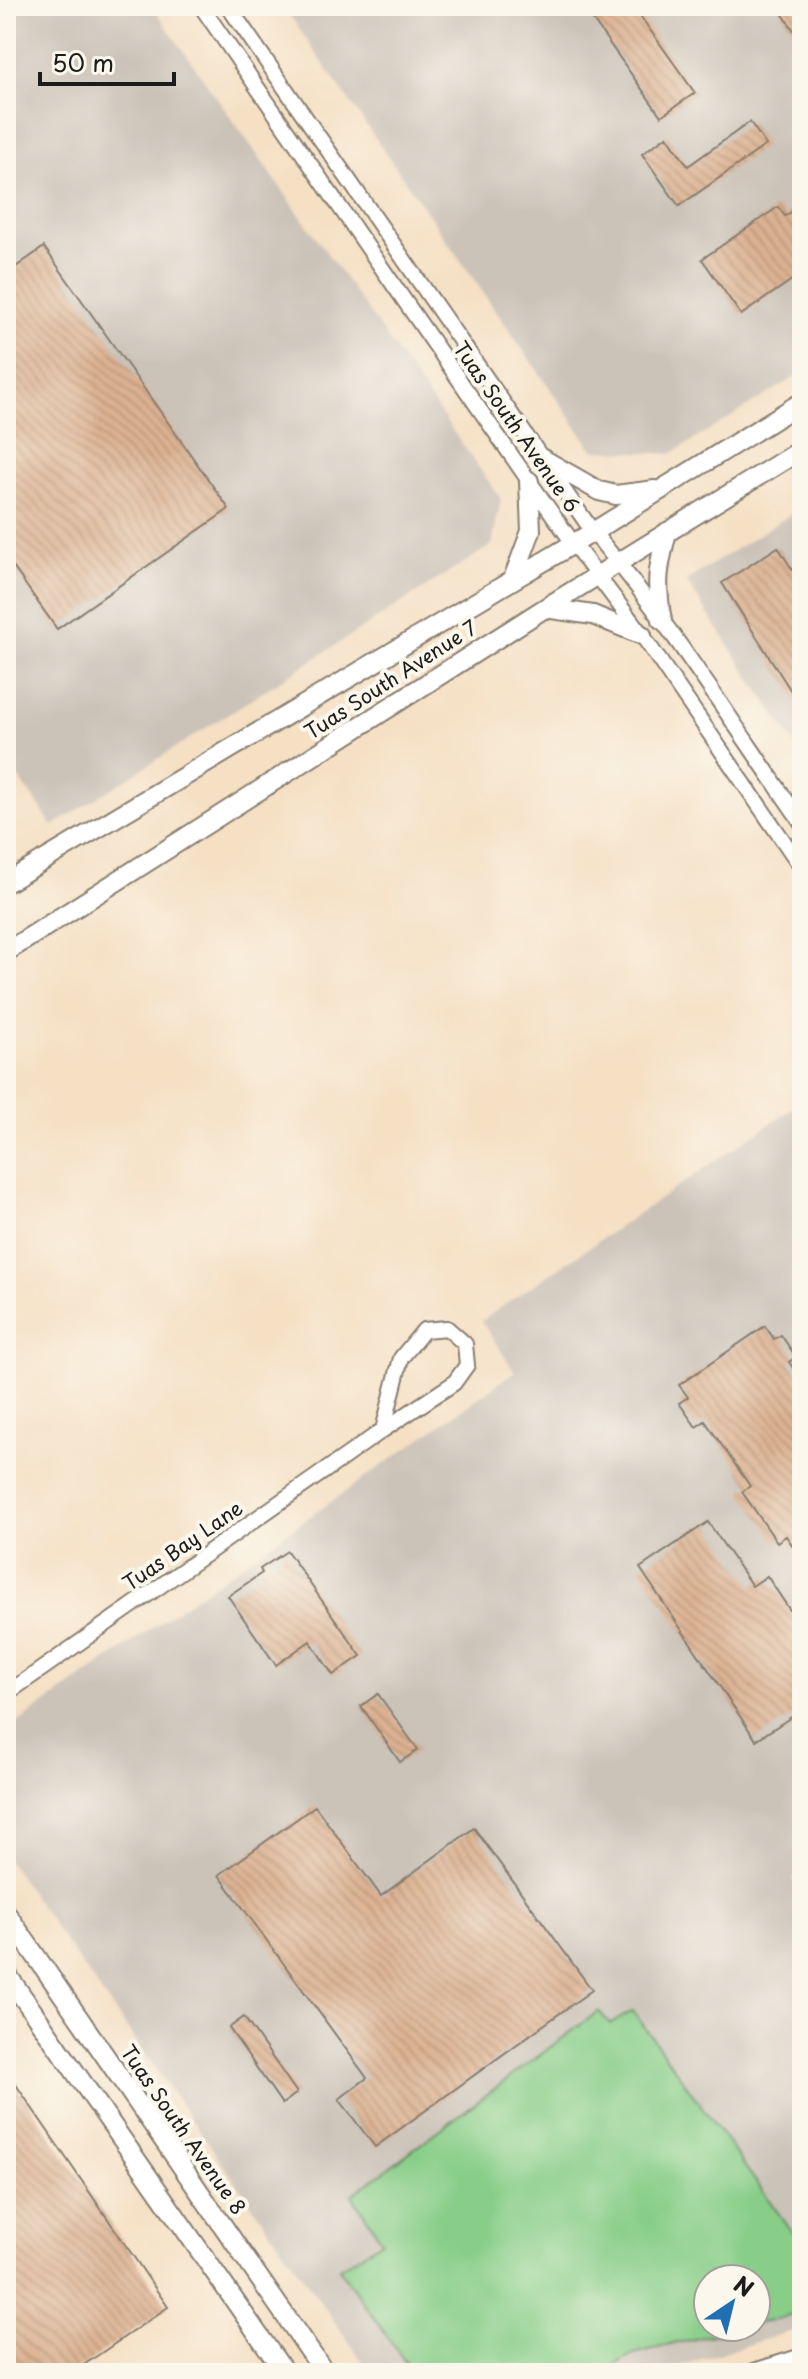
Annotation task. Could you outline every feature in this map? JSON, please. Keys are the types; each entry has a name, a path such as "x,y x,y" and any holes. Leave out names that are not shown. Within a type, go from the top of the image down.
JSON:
{"street":[{"name":"Tuas South Avenue 6","path":"201,6 529,481 642,635 802,868"},
{"name":"Tuas South Avenue 6","path":"228,6 593,532 662,620 802,823"},
{"name":"Tuas South Avenue 7","path":"6,883 593,532 802,402"},
{"name":"Tuas South Avenue 7","path":"6,952 545,608 802,449"},
{"path":"543,459 599,491 616,495 660,489"},
{"path":"513,579 531,531 529,481"},
{"path":"662,620 656,590 667,532"},
{"path":"545,608 593,615 642,635"},
{"name":"Tuas Bay Lane","path":"6,1694 454,1383 467,1365 465,1344 447,1328 424,1330 401,1358 383,1430"},
{"name":"Tuas South Avenue 8","path":"6,1913 325,2373"},
{"path":"6,1973 285,2373"},
{"path":"754,2373 802,2358"}],"shaded area":[{"path":"6,6 152,6 501,499 492,545 53,826 6,760"},
{"path":"283,6 802,6 802,373 671,454 593,450"},
{"path":"802,507 802,755 686,581"},
{"path":"802,1102 802,1872 793,1879 802,1893 802,2328 772,2337 772,2263 692,2263 692,2343 754,2343 657,2373 371,2373 6,1858 6,1731 515,1372 481,1321"}],"green space":[{"path":"599,2011 610,2024 633,2011 802,2246 802,2313 772,2320 772,2263 692,2263 692,2340 633,2354 601,2373 413,2373 339,2268 382,2241 352,2195"}],"building":[{"path":"583,6 633,6 695,93 661,116"},
{"path":"777,6 802,6 802,42"},
{"path":"750,122 766,145 679,206 642,154 667,136 688,166"},
{"path":"802,205 802,273 741,315 702,259 778,207 785,216"},
{"path":"44,247 229,509 57,629 6,557 6,274"},
{"path":"778,547 802,585 802,708 722,583"},
{"path":"765,1326 774,1339 781,1335 796,1357 789,1362 802,1381 802,1559 786,1536 777,1542 742,1492 750,1486 705,1421 696,1427 679,1403 688,1397 679,1385"},
{"path":"708,1522 752,1586 767,1576 795,1618 802,1613 802,1710 756,1740 640,1568"},
{"path":"287,1551 361,1656 333,1675 310,1641 276,1665 228,1596"},
{"path":"378,1694 418,1750 400,1762 361,1706"},
{"path":"315,1806 381,1896 474,1828 592,1990 375,2147 339,2099 367,2078 219,1875"},
{"path":"244,2017 297,2093 282,2104 229,2028"},
{"path":"6,2070 168,2307 72,2373 6,2373"}]}
